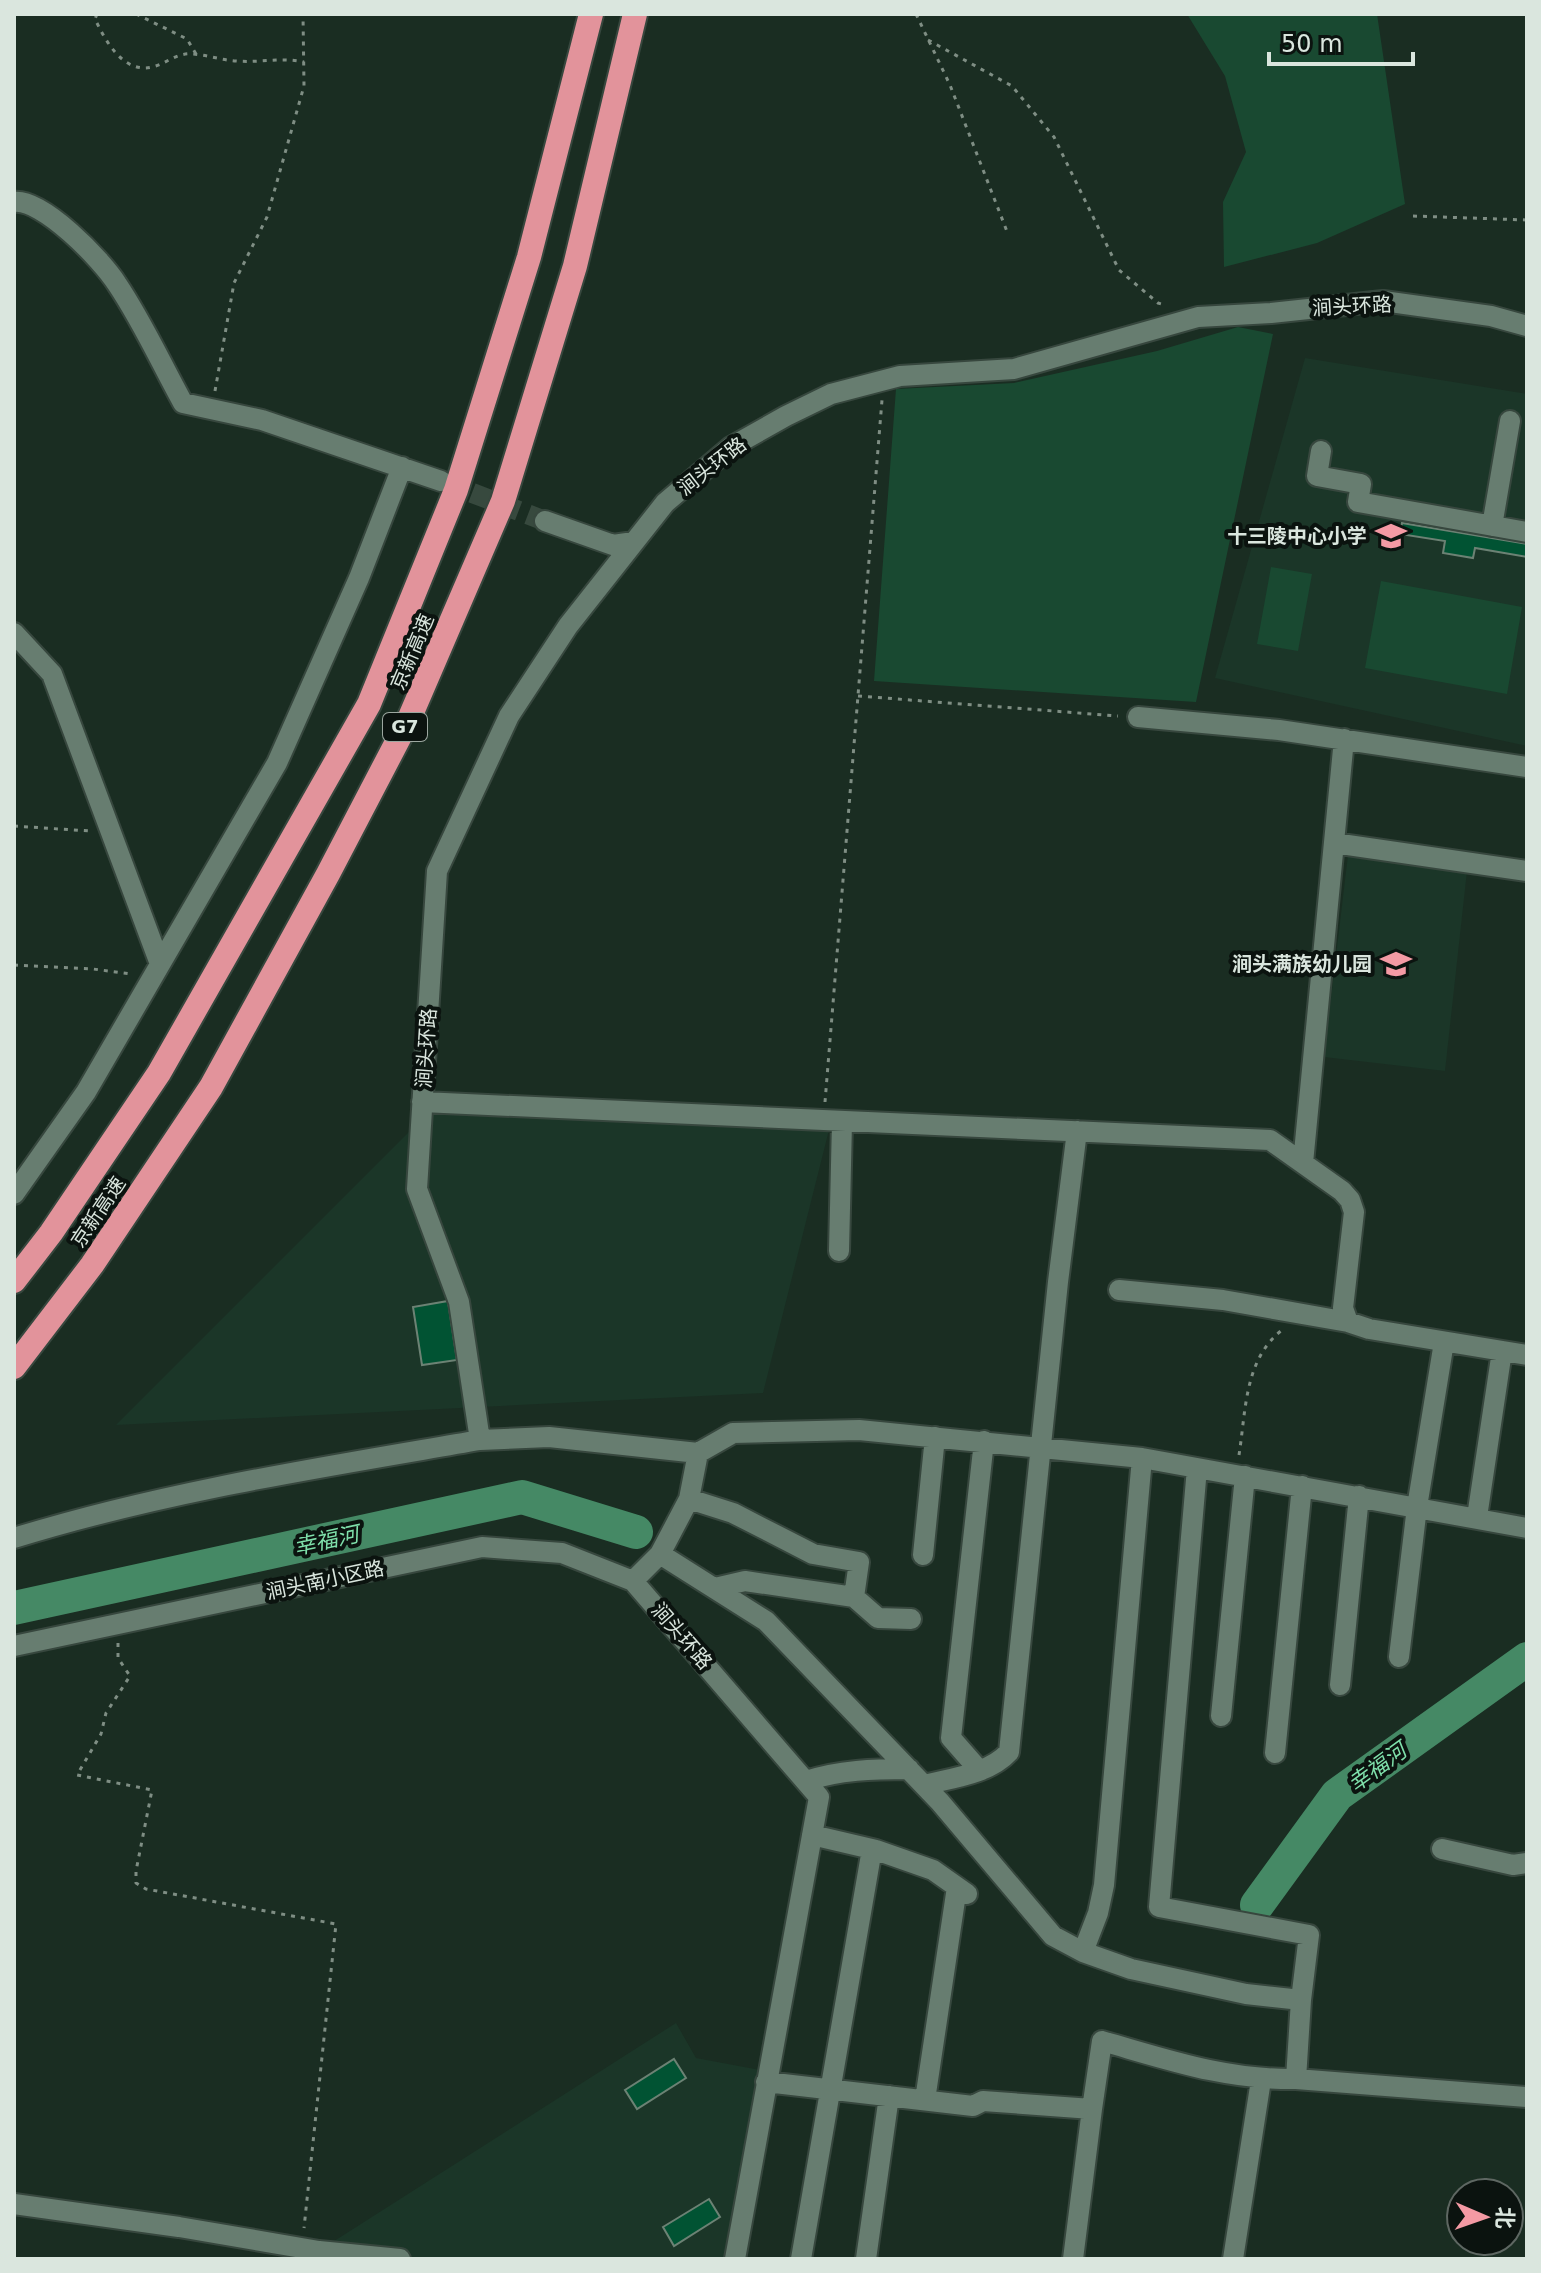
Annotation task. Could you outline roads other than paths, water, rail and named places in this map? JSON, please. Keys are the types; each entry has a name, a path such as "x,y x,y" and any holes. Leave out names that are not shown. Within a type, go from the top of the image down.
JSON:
{"highway":[{"name":"京新高速","path":"14,1281 51,1233 159,1073 369,704 456,490 529,257 591,14"},
{"name":"京新高速","path":"14,1367 92,1265 211,1087 410,717 503,501 575,266 635,14"}],"street":[{"path":"14,202 28,203 57,219 116,281 183,403 262,420 441,481"},
{"name":"涧头环路","path":"480,1440 459,1302 417,1189 437,871 509,716 568,626 665,503 731,447 831,394 900,376 1014,369 1198,317 1383,301 1491,316 1527,326"},
{"path":"1492,526 1510,421"},
{"path":"1321,451 1317,476 1361,484 1358,502 1527,532"},
{"path":"14,1194 86,1092 277,763 359,578 402,467"},
{"path":"545,521 613,545 634,542"},
{"path":"14,633 52,674 110,833 155,973"},
{"path":"1138,717 1279,730 1527,767"},
{"path":"1303,1163 1344,739"},
{"path":"1334,843 1527,871"},
{"path":"422,1102 1270,1140 1350,1200 1354,1212 1343,1308 1348,1322"},
{"path":"833,1122 839,1251"},
{"path":"924,1785 979,1770 1002,1760 1009,1752 1058,1282 1077,1131"},
{"path":"1119,1290 1223,1300 1348,1322 1369,1329 1527,1355"},
{"path":"1399,1657 1417,1507 1444,1342"},
{"path":"1477,1517 1502,1351"},
{"path":"14,1538 55,1525 255,1480 480,1440 549,1437 698,1453 733,1433 859,1430 1142,1458 1527,1528"},
{"path":"923,1555 935,1437"},
{"path":"979,1770 951,1738 984,1441"},
{"path":"633,1581 660,1554 689,1499 698,1453"},
{"path":"1083,1952 1098,1913 1104,1885 1142,1458"},
{"path":"1197,1468 1159,1907 1309,1935 1296,2079"},
{"path":"1221,1716 1241,1475"},
{"path":"1275,1753 1302,1486"},
{"path":"1340,1685 1359,1496"},
{"path":"689,1499 733,1513 813,1554 859,1562 854,1597"},
{"name":"涧头南小区路","path":"14,1646 482,1547 562,1553 633,1581"},
{"path":"660,1554 766,1621 924,1785 1053,1936 1083,1952 1145,1972 1246,1994 1301,2000"},
{"name":"涧头环路","path":"633,1581 814,1778 819,1797 735,2259"},
{"path":"715,1588 745,1581 854,1597 878,1618 911,1619"},
{"path":"814,1778 868,1769 909,1769"},
{"path":"812,1835 872,1849 933,1870 963,1891 925,2100"},
{"path":"801,2259 872,1849"},
{"path":"1442,1849 1513,1865 1527,1863"},
{"path":"1073,2259 1102,2041 1215,2073 1261,2080 1296,2079 1527,2097"},
{"path":"1233,2259 1261,2080"},
{"path":"766,2082 973,2106 983,2101 1092,2109"},
{"path":"866,2259 889,2096"},
{"path":"14,2204 179,2227 310,2250 400,2259"}],"waterway":[{"name":"幸福河","path":"14,1608 522,1497 636,1532"},
{"name":"幸福河","path":"1257,1905 1337,1795 1527,1659"}],"tunnel":[{"path":"444,482 545,521"}],"place":[{"name":"十三陵中心小学","path":"1391,536"},
{"name":"涧头满族幼儿园","path":"1396,964"}]}
